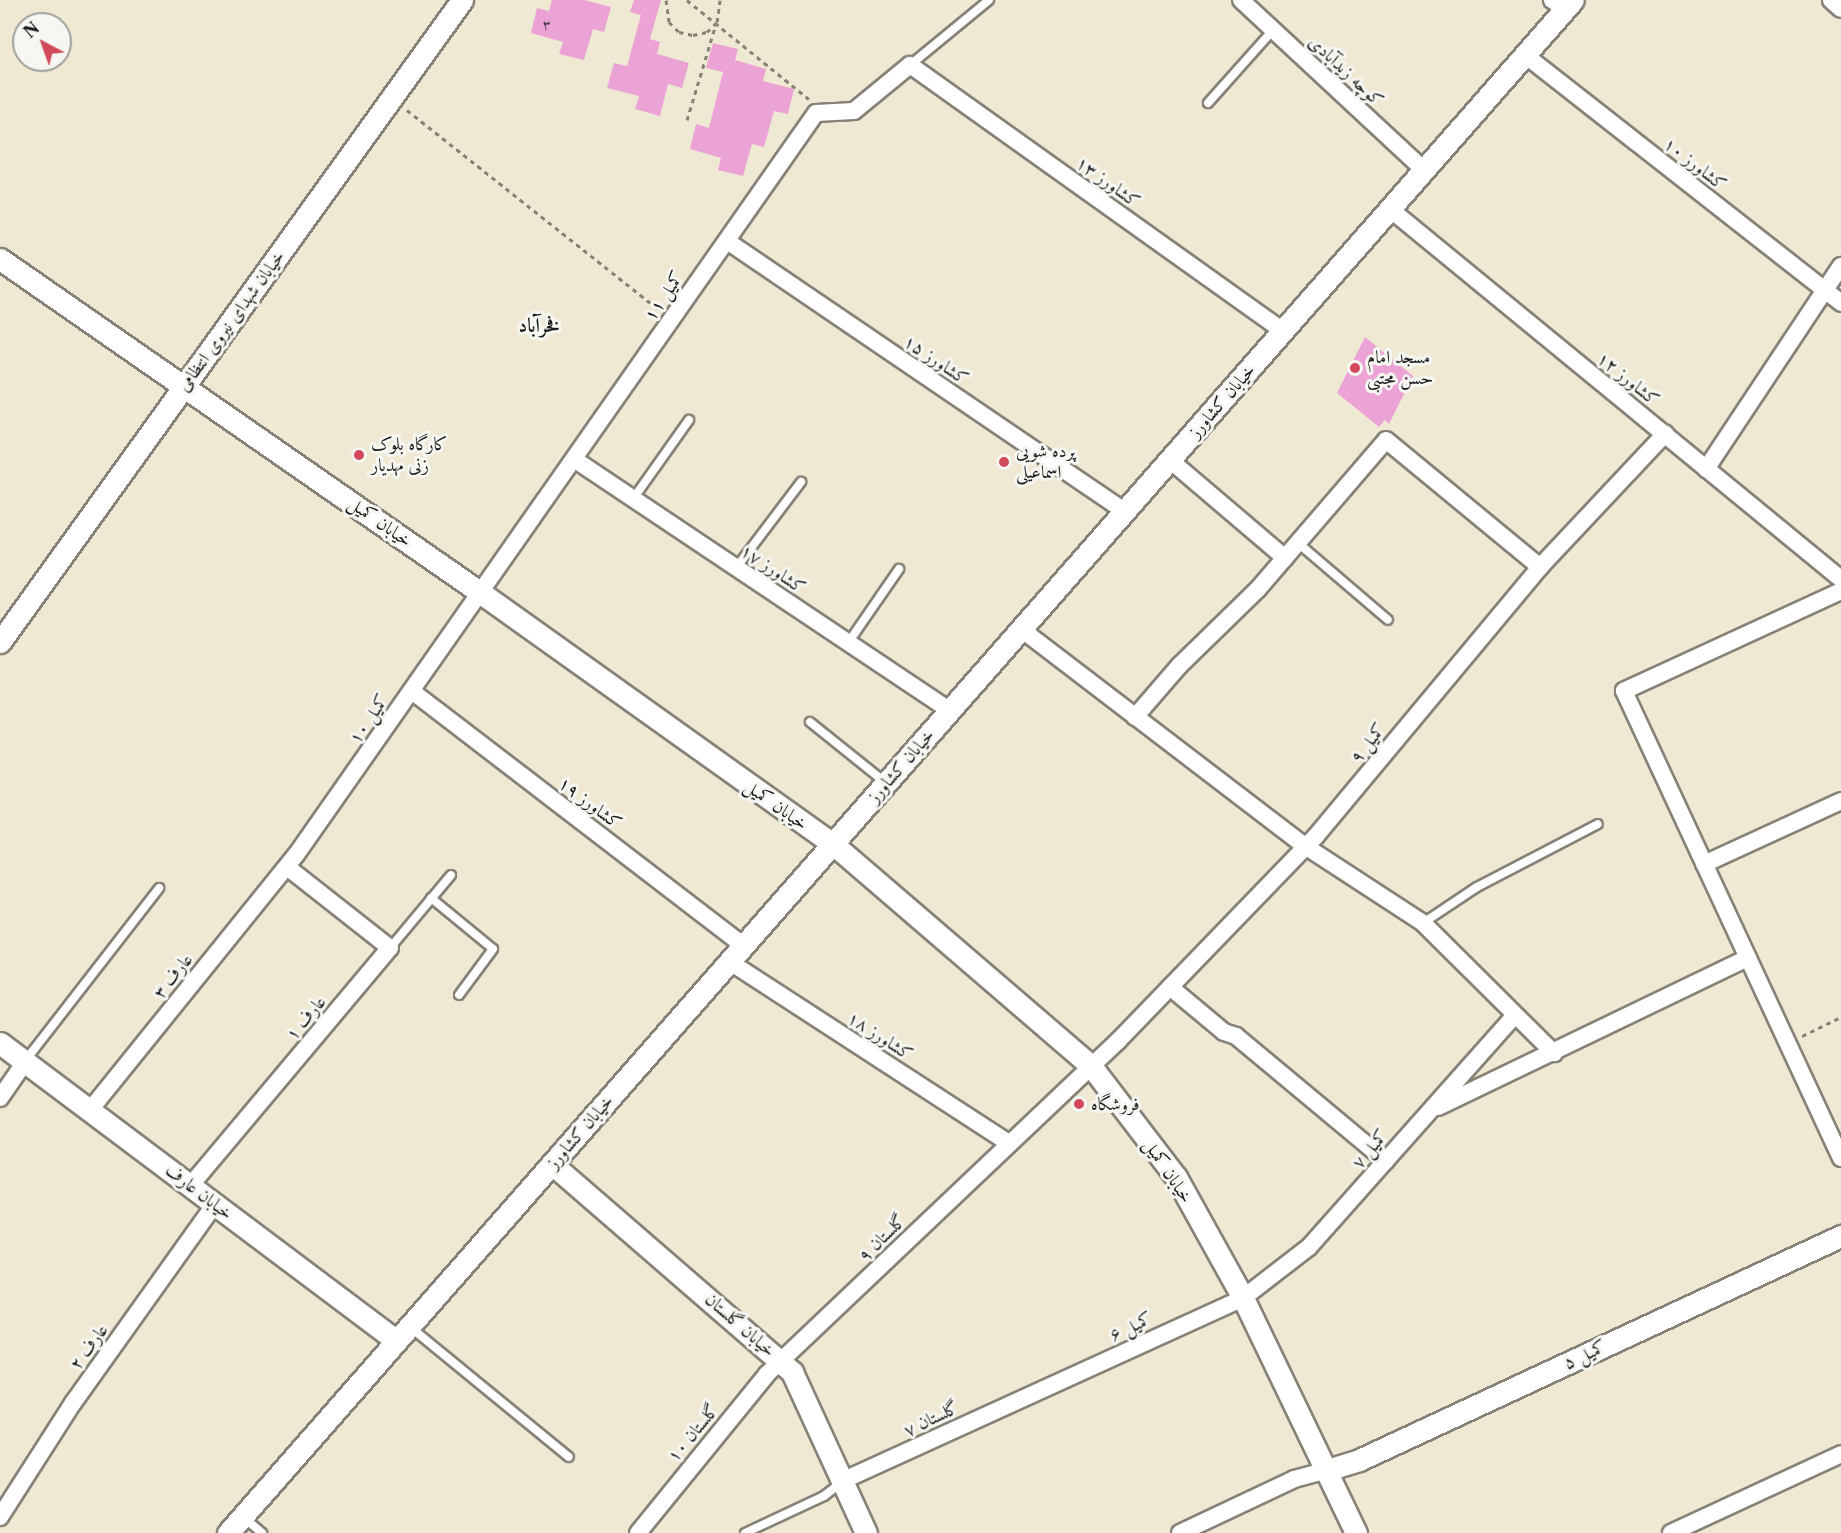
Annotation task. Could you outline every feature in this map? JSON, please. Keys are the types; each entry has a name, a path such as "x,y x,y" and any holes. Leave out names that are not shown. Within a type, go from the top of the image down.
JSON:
{"street":[{"name":"خیابان شهدای نیروی انتظامی","path":"0,642 462,0"},
{"name":"کوچه زیدآبادی","path":"1241,0 1424,170"},
{"path":"1831,0 1841,9"},
{"name":"خیابان کشاورز","path":"235,1525 1525,55 1564,3"},
{"name":"کشاورز ۱۰","path":"1525,55 1841,303"},
{"path":"816,112 854,111 910,65"},
{"name":"کشاورز ۱۳","path":"910,65 1283,331"},
{"name":"کمیل ۱۱","path":"481,593 816,112"},
{"name":"کشاورز ۱۲","path":"1390,209 1841,579"},
{"name":"کشاورز ۱۵","path":"726,241 1125,511"},
{"name":"خیابان کمیل","path":"0,259 481,593 833,844 1091,1066 1176,1177 1243,1298 1356,1533"},
{"path":"1706,469 1841,266"},
{"name":"کمیل ۹","path":"1091,1066 1305,846 1540,567 1665,434"},
{"path":"1135,717 1285,558 1386,440 1540,567"},
{"name":"کشاورز ۱۷","path":"574,459 950,711"},
{"path":"1170,460 1285,558"},
{"path":"1841,591 1624,692 1841,1158"},
{"name":"کمیل ۱۰","path":"287,867 481,593"},
{"path":"1022,629 1305,846 1423,923 1554,1053"},
{"name":"کشاورز ۱۹","path":"412,692 737,954"},
{"path":"1704,864 1841,801"},
{"path":"287,867 390,948"},
{"name":"عارف ۳","path":"90,1110 287,867"},
{"name":"عارف ۱","path":"190,1186 390,948"},
{"name":"کشاورز ۱۸","path":"737,954 1009,1143"},
{"path":"1430,1111 1748,958"},
{"path":"1170,987 1386,1161"},
{"name":"کمیل ۷","path":"1243,1298 1309,1247 1515,1015"},
{"name":"خیابان عارف","path":"0,1043 215,1204 404,1333"},
{"path":"0,1098 25,1062"},
{"name":"گلستان ۹","path":"782,1361 1091,1066"},
{"name":"خیابان گلستان","path":"552,1164 792,1372 866,1533"},
{"name":"عارف ۲","path":"0,1517 73,1403 215,1204"},
{"name":"کمیل ۵","path":"1326,1470 1359,1460 1841,1236"},
{"name":"کمیل ۶","path":"1036,1392 1243,1298"},
{"name":"گلستان ۱۰","path":"638,1533 767,1374 782,1361"},
{"name":"گلستان ۷","path":"842,1481 1036,1392"},
{"path":"1671,1533 1841,1454"},
{"path":"1180,1533 1294,1479 1326,1470"}],"lane":[{"path":"910,65 988,0"},
{"path":"1208,103 1273,30"},
{"path":"633,499 689,420"},
{"path":"736,568 801,482"},
{"path":"1298,543 1388,620"},
{"path":"848,644 899,569"},
{"path":"810,722 886,783"},
{"path":"1423,923 1477,887 1598,824"},
{"name":"عارف ۱","path":"390,948 451,876"},
{"path":"25,1062 159,888"},
{"path":"432,898 493,949 459,995"},
{"path":"404,1333 569,1457"},
{"path":"745,1533 824,1496 842,1481"},
{"path":"235,1525 262,1533"}],"path":[{"path":"666,0 666,16 679,32 700,34 717,22"},
{"path":"687,0 717,22 812,102 816,112"},
{"path":"687,120 717,22 720,0"},
{"path":"392,98 671,320"},
{"path":"1787,1043 1841,1017"}],"building":[{"path":"552,0 584,0 611,7 604,32 593,29 584,60 559,54 563,42 531,33 537,8 549,11"},
{"path":"634,0 661,0 650,39 660,42 657,54 689,63 682,88 668,84 660,116 635,109 639,96 607,88 614,63 627,66 641,15 630,12"},
{"path":"713,43 738,49 735,60 766,69 763,81 794,89 788,114 774,111 764,147 752,144 743,176 718,170 721,158 690,149 696,124 709,128 723,72 706,68"},
{"path":"1365,337 1413,376 1389,424 1385,420 1379,427 1337,393"}],"place":[{"name":"مسجد امام حسن مجتبی","path":"1355,368"},
{"name":"کارگاه بلوک زنی مهدیار","path":"359,455"},
{"name":"پرده شویی اسماعیلی","path":"1004,462"},
{"name":"فروشگاه","path":"1079,1104"}],"district":[{"name":"فخرآباد","path":"539,325"}]}
